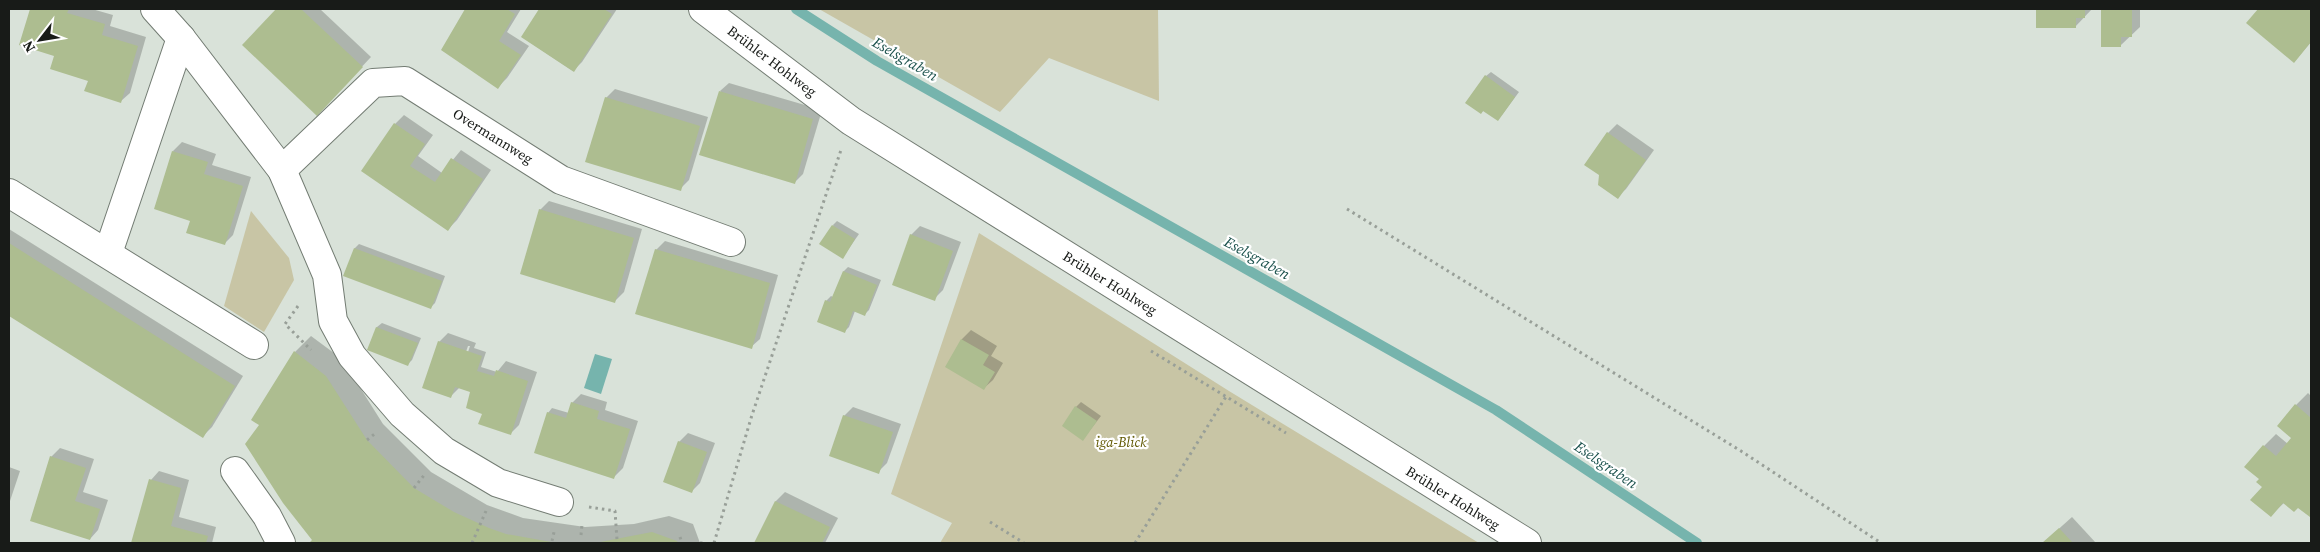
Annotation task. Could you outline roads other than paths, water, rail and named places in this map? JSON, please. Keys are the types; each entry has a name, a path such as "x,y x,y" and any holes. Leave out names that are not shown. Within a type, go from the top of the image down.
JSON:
{"street":[{"path":"155,9 181,38 282,170 327,275 333,321 352,356 402,414 444,451 487,477 559,502"},
{"name":"Brühler Hohlweg","path":"703,9 851,122 1527,543"},
{"path":"108,253 181,38"},
{"name":"Overmannweg","path":"282,170 373,82 405,81 561,180 731,242"},
{"path":"9,193 108,253 254,346"},
{"path":"235,471 268,516 281,543"}],"water":[{"path":"595,354 612,359 601,394 584,388"}],"waterway":[{"name":"Eselsgraben","path":"796,9 877,61 1496,410 1697,543"}],"park label":[{"name":"iga-Blick","path":"1121,442"}]}
